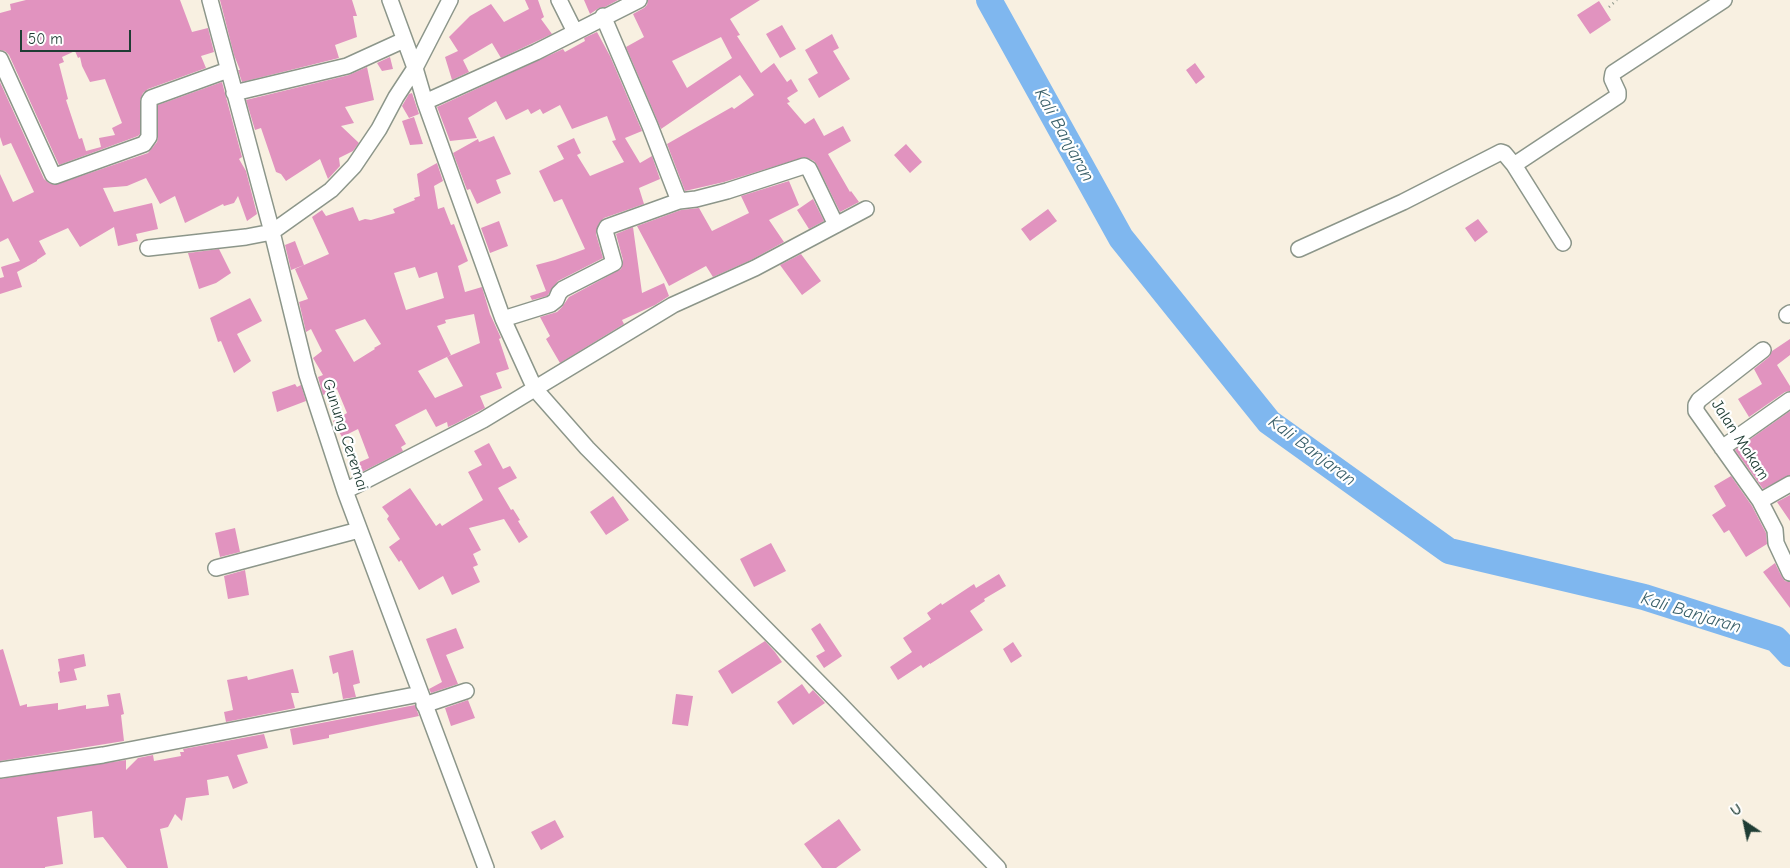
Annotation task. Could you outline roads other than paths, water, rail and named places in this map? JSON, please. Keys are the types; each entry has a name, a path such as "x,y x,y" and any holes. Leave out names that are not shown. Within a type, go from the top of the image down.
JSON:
{"street":[{"name":"Gunung Ceremai","path":"210,0 272,232 307,375 359,530 486,868"},
{"path":"390,0 503,319 535,388 587,448 838,702 998,868"},
{"path":"148,248 246,237 272,232 331,190 354,166 379,130 413,63 450,0"},
{"path":"559,0 575,32"},
{"path":"425,102 536,52 639,0"},
{"path":"1514,165 1618,96 1612,79 1613,73 1724,0"},
{"path":"604,16 679,201"},
{"path":"234,93 347,66 404,40"},
{"path":"0,59 52,174 55,176 144,144 149,137 149,101 151,98 228,70"},
{"path":"1299,249 1403,202 1498,153 1504,153 1514,165 1563,243"},
{"path":"503,319 551,304 556,300 558,292 614,263 615,261 605,231 607,227 679,201 696,199 727,191 804,166 809,169 836,225"},
{"path":"345,491 483,420 672,305 755,268 866,209"},
{"name":"Jalan Makam","path":"1763,350 1699,400 1696,405 1696,411 1760,501 1775,530 1776,543 1790,573"},
{"path":"1722,448 1790,400"},
{"path":"1760,501 1790,484"},
{"path":"216,568 359,530"},
{"path":"0,770 103,755 466,691"}],"waterway":[{"name":"Kali Banjaran","path":"989,0 1121,238 1269,422 1449,551 1644,597 1776,639 1790,654"}]}
